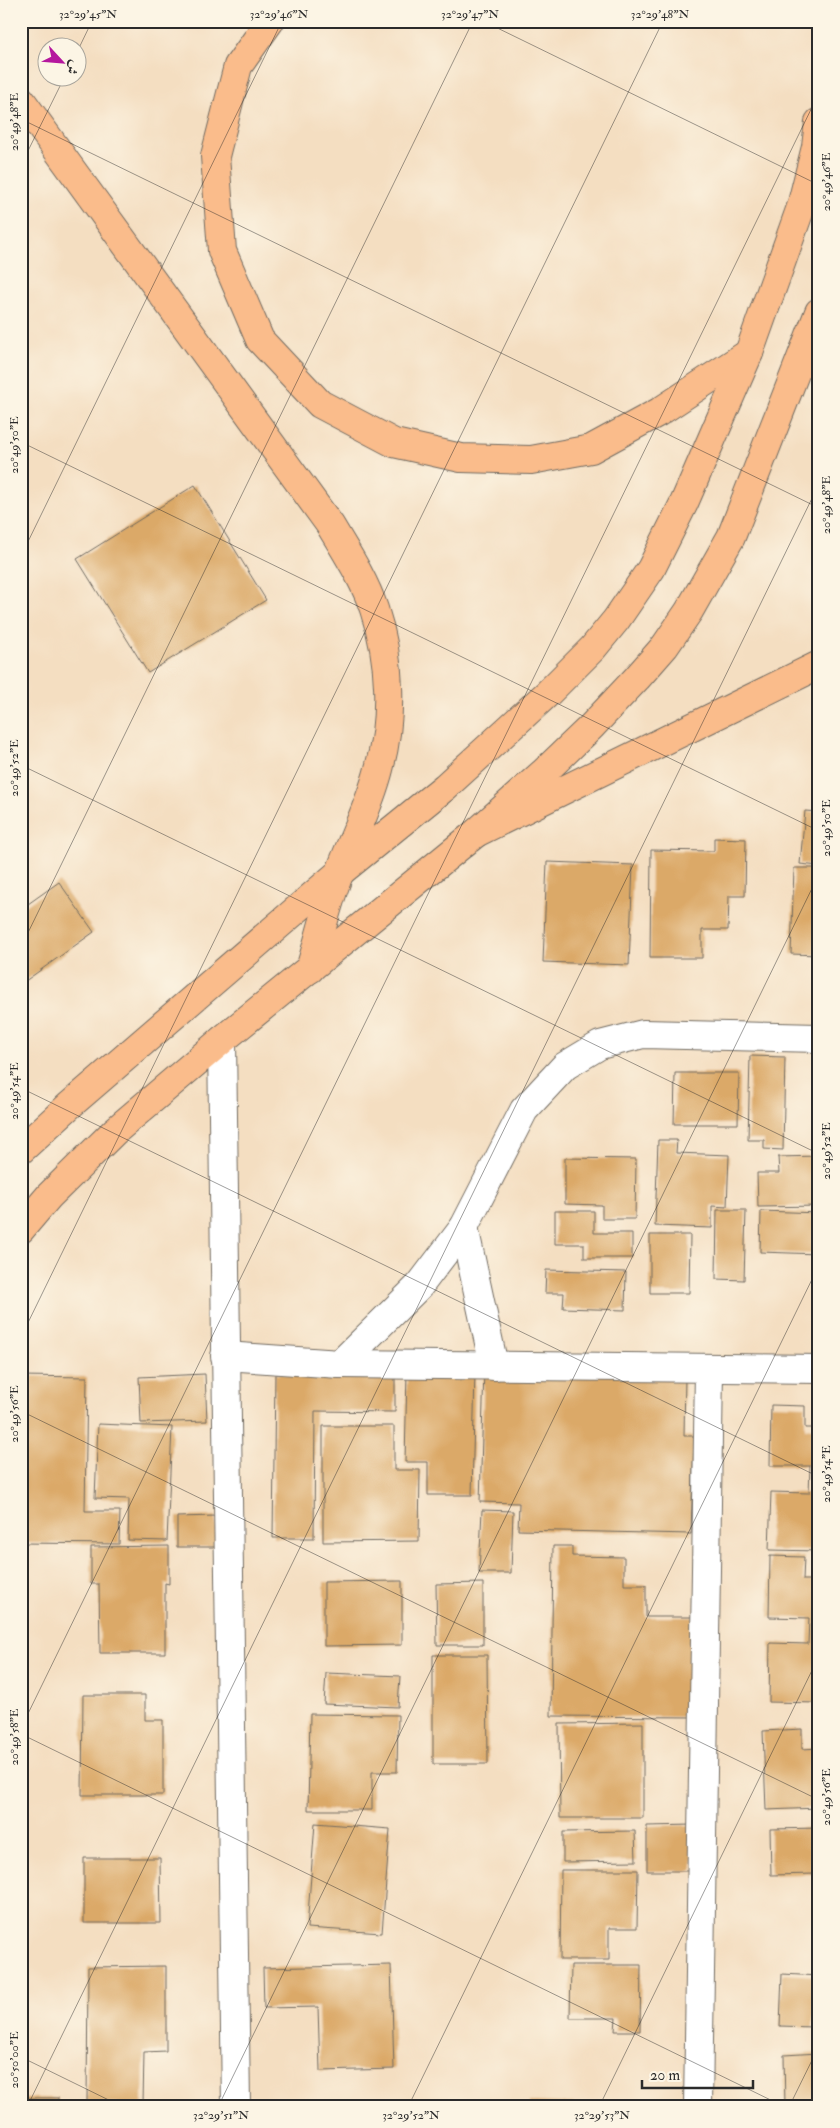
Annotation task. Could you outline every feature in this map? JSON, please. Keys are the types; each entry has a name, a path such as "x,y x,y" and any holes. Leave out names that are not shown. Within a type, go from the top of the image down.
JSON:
{"main road":[{"path":"270,21 238,66 215,156 222,251 260,340 320,404 394,443 461,458 531,460 591,449 659,412 749,353"},
{"path":"21,100 330,525 354,564 374,608 385,648 388,692 387,728 376,777 362,820 339,873 310,969"},
{"path":"21,1150 70,1105 339,873 445,787 548,693 593,648 616,620 651,569 684,503 749,353 801,207 816,146 819,122"},
{"path":"21,1229 50,1196 115,1131 222,1040 476,833 543,773 598,720 665,646 689,611 731,537 819,312"},
{"path":"476,833 819,665"}],"street":[{"path":"340,1364 420,1285 464,1227 524,1110 565,1066 600,1045 643,1034 819,1038"},
{"path":"222,1040 236,2107"},
{"path":"464,1227 494,1366"},
{"path":"225,1356 340,1364 819,1369"},
{"path":"698,2107 709,1369"}],"building":[{"path":"195,485 266,600 148,673 77,559"},
{"path":"805,811 819,812 819,866 800,864"},
{"path":"714,838 746,839 745,896 729,896 728,930 702,930 702,958 650,958 651,850 714,851"},
{"path":"547,862 633,865 629,965 543,962"},
{"path":"794,868 819,868 819,955 791,954"},
{"path":"59,882 94,932 21,984 21,909"},
{"path":"750,1056 785,1057 783,1150 764,1149 764,1140 748,1140"},
{"path":"675,1073 739,1073 738,1124 674,1124"},
{"path":"815,1086 819,1086 819,1147 813,1147"},
{"path":"658,1140 677,1140 676,1153 729,1155 727,1207 712,1206 712,1228 655,1226"},
{"path":"818,1156 819,1206 758,1207 757,1173 779,1173 778,1157"},
{"path":"565,1158 636,1159 635,1219 602,1219 602,1205 565,1204"},
{"path":"717,1210 746,1210 744,1280 716,1279"},
{"path":"555,1211 594,1211 594,1233 632,1233 632,1258 584,1258 584,1244 555,1244"},
{"path":"761,1211 819,1213 819,1254 760,1252"},
{"path":"650,1235 690,1235 689,1293 650,1293"},
{"path":"546,1270 626,1272 625,1310 563,1308 564,1293 545,1293"},
{"path":"484,1370 685,1375 684,1436 694,1436 691,1534 518,1530 519,1503 480,1502"},
{"path":"407,1372 475,1373 472,1495 428,1495 428,1462 405,1462"},
{"path":"205,1374 207,1421 141,1423 139,1377"},
{"path":"275,1374 395,1375 395,1412 315,1411 314,1538 273,1538"},
{"path":"21,1376 87,1377 85,1511 120,1511 119,1544 21,1543"},
{"path":"771,1405 805,1406 805,1428 819,1428 819,1551 769,1550 771,1492 809,1493 810,1466 770,1466"},
{"path":"98,1424 172,1427 167,1541 128,1540 129,1499 95,1498"},
{"path":"323,1426 394,1426 394,1470 420,1470 419,1541 323,1542"},
{"path":"482,1510 513,1511 511,1573 479,1573"},
{"path":"216,1516 216,1547 177,1547 177,1517"},
{"path":"169,1546 169,1584 165,1583 165,1653 100,1653 99,1584 91,1584 91,1547"},
{"path":"553,1546 572,1546 572,1556 624,1557 624,1585 646,1585 646,1617 693,1617 692,1717 551,1716"},
{"path":"770,1556 804,1557 803,1580 819,1580 819,1703 769,1702 770,1643 808,1644 809,1618 769,1617"},
{"path":"402,1581 402,1645 324,1646 324,1582"},
{"path":"483,1583 483,1645 437,1645 436,1584"},
{"path":"433,1655 487,1655 488,1764 433,1764"},
{"path":"326,1673 400,1676 398,1707 324,1704"},
{"path":"83,1695 145,1695 145,1720 163,1720 163,1795 82,1795"},
{"path":"310,1714 398,1715 397,1772 372,1772 372,1810 308,1810"},
{"path":"643,1723 643,1818 560,1818 559,1724"},
{"path":"802,1729 802,1749 819,1748 819,1808 766,1810 763,1731"},
{"path":"315,1823 390,1829 382,1933 307,1928"},
{"path":"692,1825 693,1871 647,1871 647,1826"},
{"path":"819,1828 819,1895 815,1896 814,1874 771,1875 770,1829"},
{"path":"635,1831 636,1861 563,1862 563,1832"},
{"path":"84,1858 160,1858 161,1923 84,1923"},
{"path":"561,1870 638,1870 637,1928 609,1928 609,1960 560,1960"},
{"path":"391,1965 394,2069 320,2071 318,2007 264,2008 263,1968"},
{"path":"571,1965 641,1965 640,2031 615,2031 616,2018 570,2018"},
{"path":"166,1966 166,2051 144,2052 143,2104 87,2104 88,1967"},
{"path":"782,1974 819,1976 819,2008 814,2008 813,2027 780,2026"},
{"path":"819,2053 819,2107 785,2107 784,2055"},
{"path":"21,2098 58,2098 58,2107 21,2107"},
{"path":"267,2102 305,2102 305,2107 267,2107"},
{"path":"529,2102 633,2105 633,2107 529,2107"}]}
